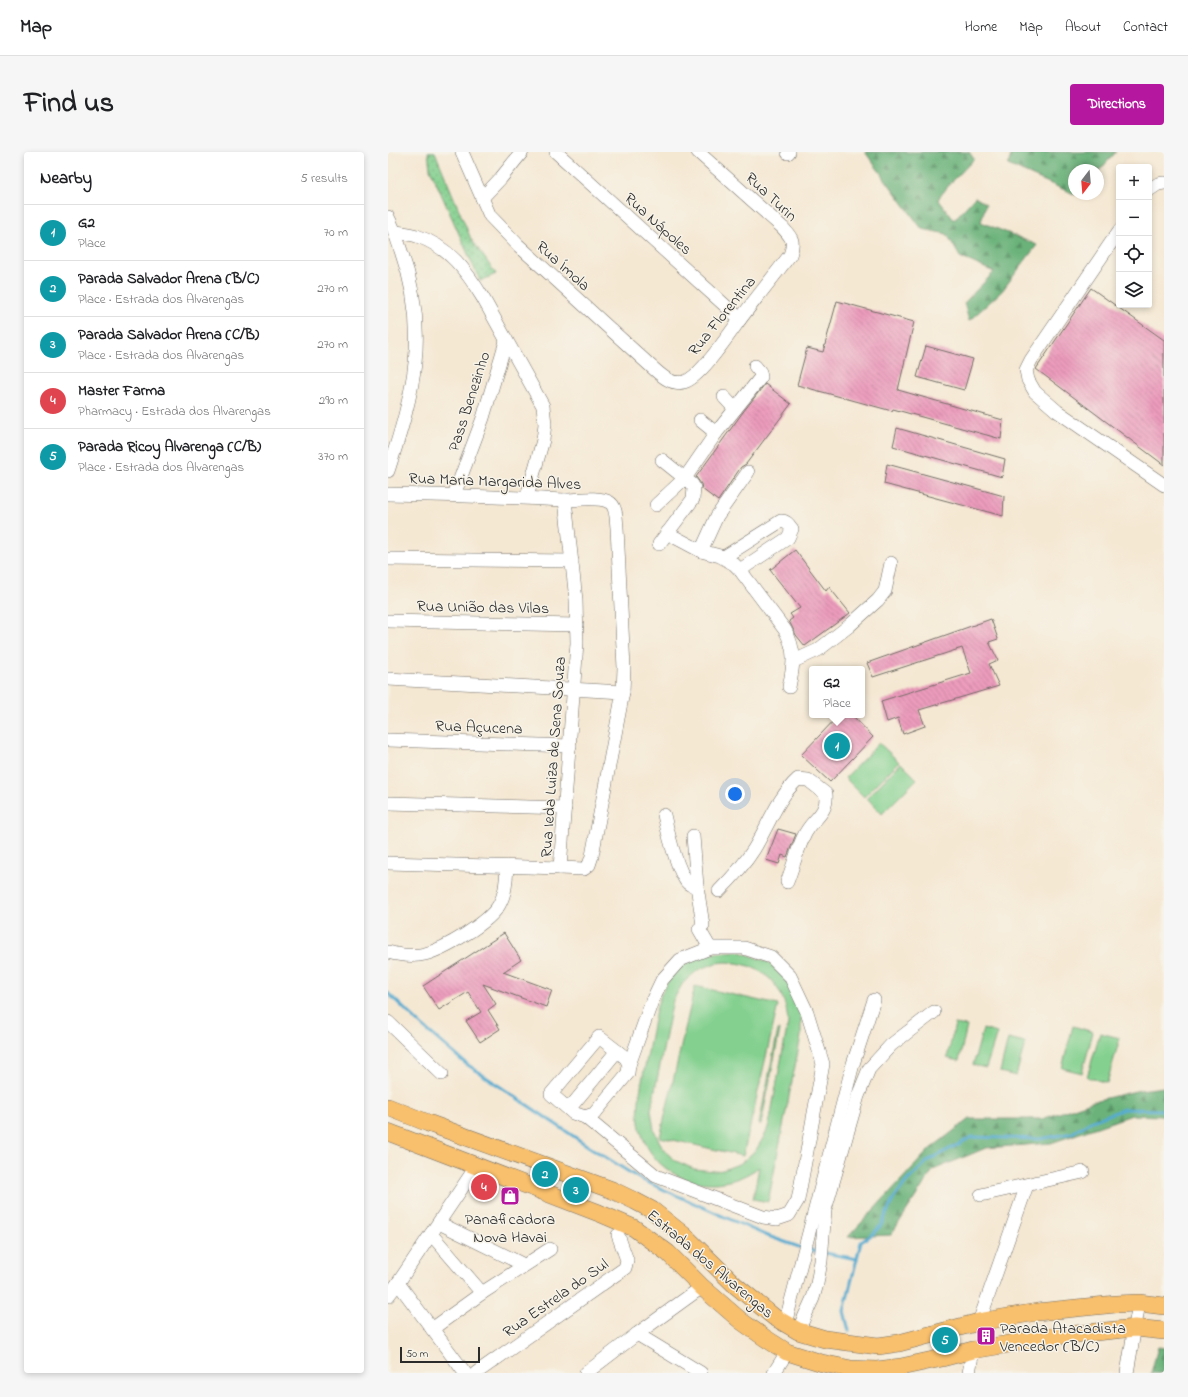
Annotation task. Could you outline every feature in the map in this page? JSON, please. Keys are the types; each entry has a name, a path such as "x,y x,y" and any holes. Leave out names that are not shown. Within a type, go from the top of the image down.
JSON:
{"main road":[{"name":"Estrada dos Alvarengas","path":"388,1107 612,1190 652,1210 686,1237 735,1285 791,1327 825,1340 878,1346 912,1341 979,1322 1037,1312 1111,1304 1140,1303 1164,1306"},
{"name":"Estrada dos Alvarengas","path":"388,1132 599,1213 634,1228 668,1253 702,1287 740,1321 787,1352 822,1363 851,1369 900,1370 973,1350 1049,1337 1135,1328 1164,1331"},
{"path":"476,1166 495,1161 507,1152"}],"street":[{"name":"Rua Ímola","path":"462,152 490,216 518,245 654,370 671,381"},
{"path":"482,198 501,178 522,152"},
{"name":"Rua Nápoles","path":"556,152 740,319"},
{"name":"Rua Turin","path":"698,152 782,227 791,237 793,246 790,255"},
{"path":"1152,188 1158,184 1164,183"},
{"path":"388,217 396,232 406,265 415,302 417,332 416,359 412,386 388,471"},
{"path":"396,232 427,240 443,249 460,263 480,292 543,406 545,424 543,440 527,497"},
{"path":"1116,235 1031,360 1026,370 1028,380 1035,392 1057,411 1164,485"},
{"name":"Rua Florentina","path":"671,381 678,383 686,381 694,376 715,352 790,255"},
{"name":"Pass Benezinho","path":"454,495 483,418 506,341"},
{"path":"656,505 685,478 716,433 761,377 760,372 755,366"},
{"path":"724,397 735,409"},
{"path":"700,420 716,433"},
{"path":"659,544 693,499 694,488 685,478 662,460"},
{"path":"701,551 716,516 748,472"},
{"name":"Rua Maria Margarida Alves","path":"388,494 527,497 565,500 600,499 610,502 613,506 615,514 624,668 623,692"},
{"name":"Rua Ieda Luiza de Sena Souza","path":"388,863 560,868 574,690 577,626 565,500"},
{"path":"724,558 782,521 785,521 790,525 792,529 788,538 740,570"},
{"path":"667,533 701,551 724,558 740,570 785,630 790,639 794,661 789,687"},
{"path":"388,559 572,561"},
{"path":"794,661 824,646 878,600 885,591 891,563"},
{"name":"Rua União das Vilas","path":"388,621 577,626"},
{"path":"388,679 623,692 589,866 584,869 560,868"},
{"name":"Rua Açucena","path":"388,740 570,746"},
{"path":"719,891 736,874 753,850 788,788 798,779 808,780 826,794 827,801 819,818 809,827 804,836 787,882"},
{"path":"388,803 565,808"},
{"path":"664,815 669,836 684,876 690,884 697,886"},
{"path":"693,836 701,927 710,948"},
{"path":"388,952 409,955 424,954 443,947 473,929 489,917 498,907 504,890 507,867"},
{"path":"585,1117 594,1114 628,1073 629,1065 652,1001 662,980 680,960 710,948 744,948 771,957 790,976 808,1012 820,1048 823,1064 798,1200 789,1215 777,1219 763,1217 656,1176 585,1117 573,1113 551,1094 599,1036 626,1058 629,1065"},
{"path":"791,1327 802,1258 853,1064 874,1000"},
{"path":"791,1327 813,1298 821,1261 825,1210 858,1096 869,1069 891,1045 934,1012"},
{"path":"388,1022 442,1074"},
{"path":"569,1109 616,1051"},
{"path":"388,1296 439,1223 476,1166"},
{"path":"980,1195 1083,1172"},
{"path":"979,1322 1027,1185"},
{"path":"439,1223 524,1265"},
{"path":"431,1234 482,1293"},
{"name":"Rua Estrela do Sul","path":"476,1373 626,1268 626,1260 618,1235"},
{"path":"432,1329 482,1293 550,1249"},
{"path":"398,1283 465,1373"},
{"path":"587,1373 637,1334 702,1287"},
{"path":"1128,1373 1140,1303"},
{"path":"637,1334 701,1373"},
{"path":"969,1373 973,1350"},
{"path":"774,1373 787,1352"}],"green space":[{"path":"428,152 435,152 471,239 496,274 480,281 430,169"},
{"path":"865,152 969,152 974,159 938,199 954,220 975,197 986,204 981,222 1037,245 1002,291 969,321 964,303 994,272 960,257 947,234 922,229"},
{"path":"1012,152 1116,152 1104,165 1104,164 1068,164 1068,191 1008,165"},
{"path":"879,743 899,762 864,797 845,778"},
{"path":"901,763 917,779 882,814 867,798"},
{"path":"738,951 768,962 785,977 799,1006 801,1016 801,1036 768,1202 753,1199 759,1167 742,1177 724,1182 706,1183 688,1180 672,1173 658,1161 647,1146 640,1128 638,1108 639,1096 655,1013 662,992 674,974 692,960 705,955","holes":["716,963 739,963 761,972 770,979 783,998 786,1010 788,1023 769,1124 766,1133 756,1150 741,1163 723,1170 714,1171 694,1169 676,1161 662,1147 654,1130 651,1110 673,1000 683,983 698,970"]},
{"path":"695,986 778,1005 743,1156 660,1137"},
{"path":"955,1024 967,1026 959,1061 947,1058"},
{"path":"1073,1026 1093,1032 1082,1073 1062,1068"},
{"path":"983,1029 997,1033 986,1068 973,1065"},
{"path":"778,1030 780,1030 761,1124 759,1124"},
{"path":"1100,1033 1120,1038 1107,1083 1087,1077"},
{"path":"1008,1039 1025,1043 1016,1076 1000,1072"},
{"path":"1164,1087 1164,1116 1132,1115 1051,1143 986,1148 933,1170 891,1235 848,1237 930,1149 969,1119 1042,1119 1094,1101 1140,1090"},
{"path":"1158,1347 1164,1348 1164,1373 1151,1373"}],"building":[{"path":"1091,288 1116,306 1116,308 1119,308 1164,340 1164,465 1036,369"},
{"path":"837,301 914,322 898,390 1003,420 1001,439 893,409 892,411 797,385 807,348 823,352"},
{"path":"926,346 973,359 964,390 917,377"},
{"path":"765,384 791,404 746,464 741,467 718,501 702,489 701,484 696,477"},
{"path":"897,428 1005,459 1002,477 893,446"},
{"path":"887,464 1004,496 1003,516 884,484"},
{"path":"795,550 826,591 829,587 850,613 805,646 796,635 789,621 793,618 790,614 800,608 770,570"},
{"path":"991,619 998,639 989,642 998,660 989,664 999,686 919,710 925,726 903,734 898,718 887,722 881,701 971,673 962,648 873,677 867,663"},
{"path":"836,718 855,718 873,737 830,782 801,755"},
{"path":"778,829 796,834 787,857 782,855 779,864 766,860"},
{"path":"504,933 521,960 503,972 552,990 546,1007 483,984 496,1004 488,1010 500,1029 480,1042 466,1021 481,1012 468,992 439,1010 423,986"}],"waterway":[{"path":"388,993 421,1025 465,1063 588,1146 640,1179 765,1235 802,1248"},
{"path":"849,1331 844,1311 861,1242 873,1234 881,1225 894,1198 906,1182 929,1160 972,1137 1040,1139 1072,1133 1092,1121 1124,1109 1164,1110"},
{"path":"807,1249 819,1252"},
{"path":"825,1253 857,1259"}],"place":[{"name":"G2","path":"837,746"},
{"name":"Parada Salvador Arena (B/C)","path":"545,1174"},
{"name":"Master Farma","path":"484,1187"},
{"name":"Parada Salvador Arena (C/B)","path":"576,1190"},
{"name":"Panaficadora Nova Havai","path":"510,1196"},
{"name":"Parada Atacadista Vencedor (B/C)","path":"986,1336"},
{"name":"Parada Ricoy Alvarenga (C/B)","path":"945,1340"}]}
